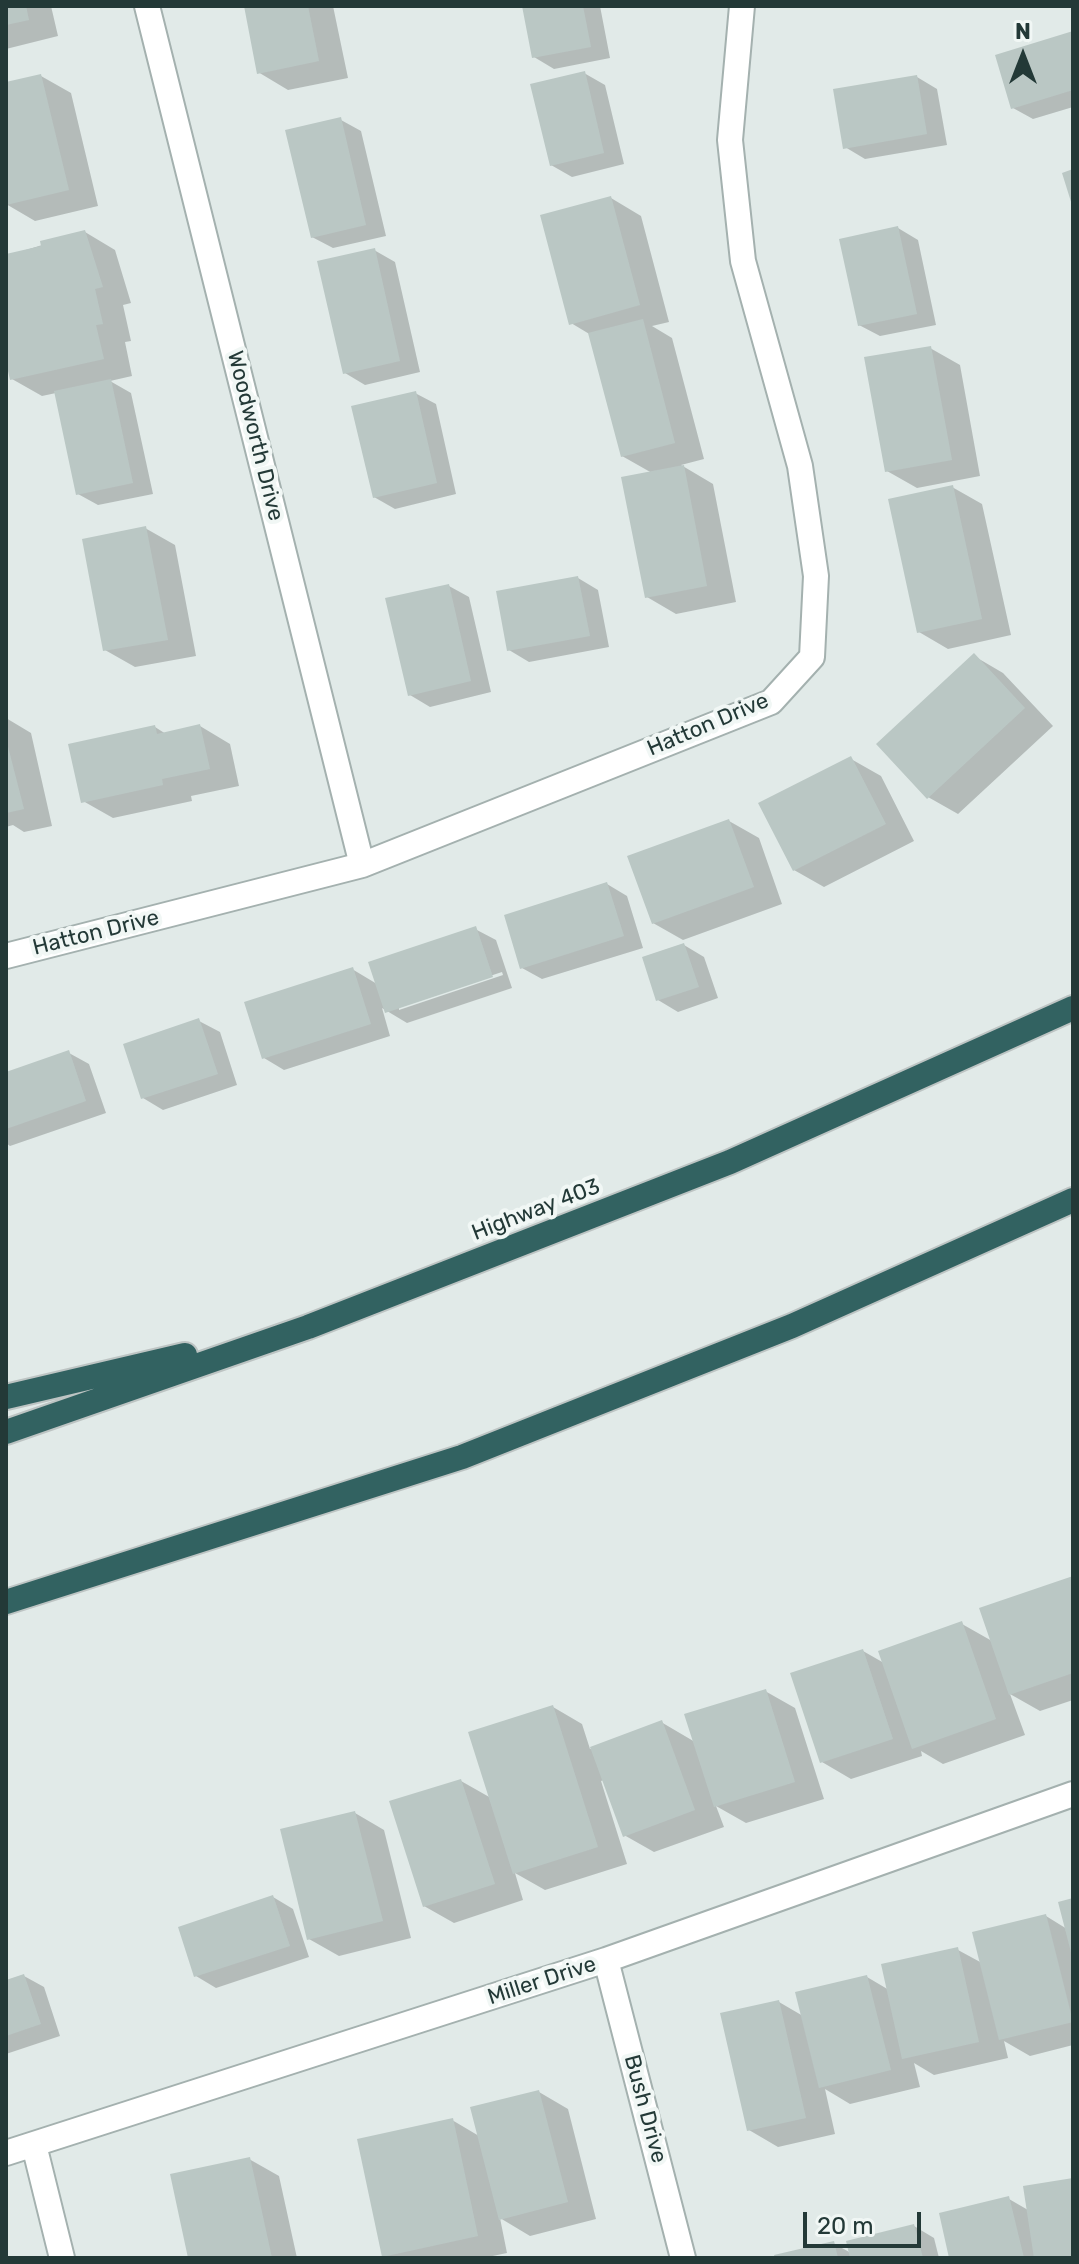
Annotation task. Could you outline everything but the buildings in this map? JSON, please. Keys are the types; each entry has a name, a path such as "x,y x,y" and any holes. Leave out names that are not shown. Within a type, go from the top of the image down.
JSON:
{"highway":[{"name":"Highway 403","path":"6,1432 308,1327 730,1162 1073,1008"},
{"path":"6,1602 462,1457 792,1326 1073,1200"},
{"path":"6,1397 308,1327"}],"street":[{"name":"Woodworth Drive","path":"147,6 362,865"},
{"name":"Hatton Drive","path":"6,956 362,865 771,702 812,657 816,576 800,466 743,261 730,140 742,6"},
{"name":"Miller Drive","path":"6,2153 606,1960 1073,1794"},
{"name":"Bush Drive","path":"606,1960 683,2258"},
{"path":"34,2145 62,2258"}]}
